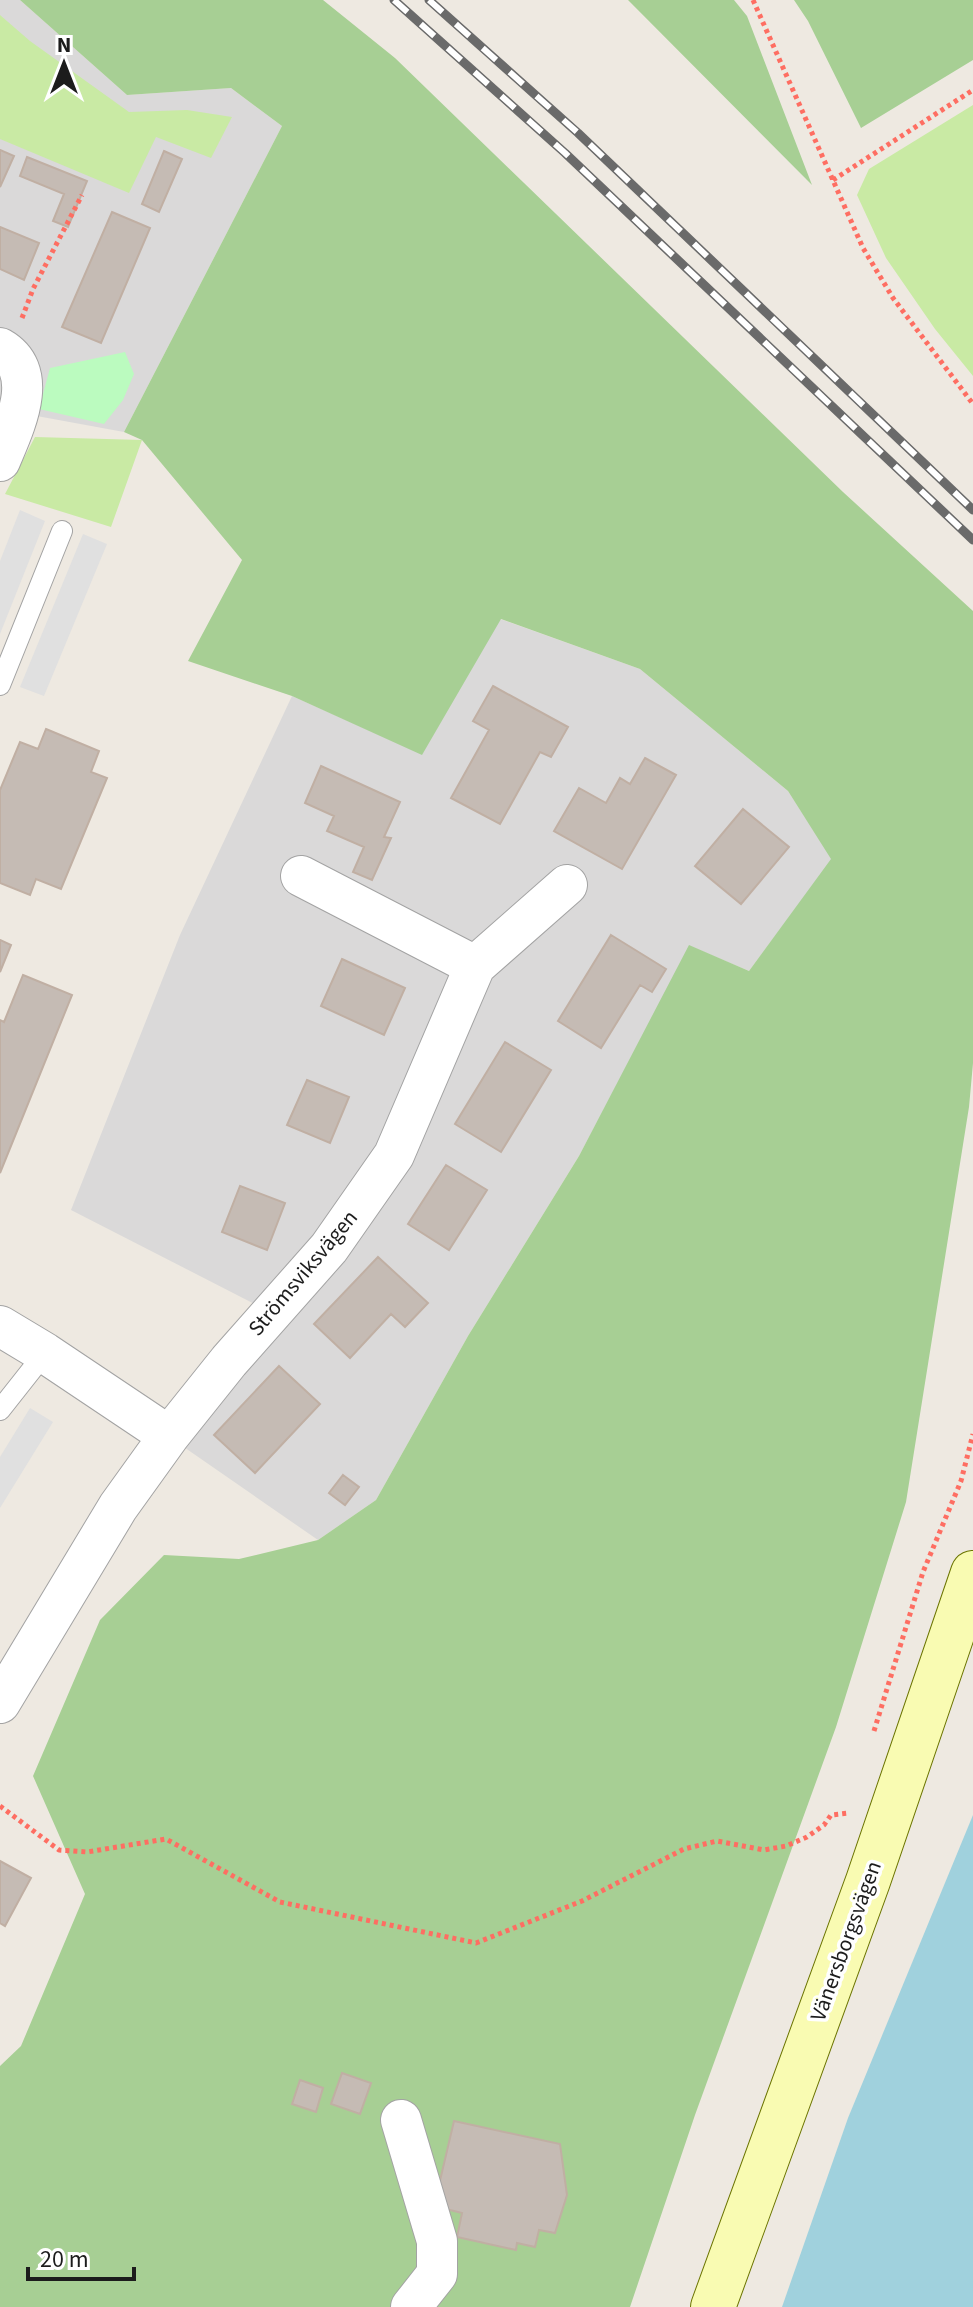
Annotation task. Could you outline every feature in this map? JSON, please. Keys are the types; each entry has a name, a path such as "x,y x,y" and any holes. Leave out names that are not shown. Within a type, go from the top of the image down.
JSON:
{"main road":[{"name":"Vänersborgsvägen","path":"713,2307 970,1596"}],"street":[{"path":"0,461 23,396 20,370 4,350"},
{"path":"301,876 475,966"},
{"name":"Strömsviksvägen","path":"0,1703 118,1507 169,1436 229,1361 329,1248 394,1155 475,966 567,885"},
{"path":"0,1326 169,1436"},
{"path":"401,2120 437,2241 437,2274 411,2307"}],"lane":[{"path":"0,685 62,531"},
{"path":"0,1410 45,1353"}],"path":[{"path":"753,0 863,248 893,298 973,404"},
{"path":"833,180 973,90"},
{"path":"4,350 82,195"},
{"path":"961,1481 973,1434"},
{"path":"0,1806 59,1850 87,1852 166,1839 280,1902 476,1943 582,1901 684,1849 717,1841 764,1850 786,1846 807,1837 824,1825 831,1815 852,1812"}],"shaded area":[{"path":"0,0 20,0 127,95 231,88 282,126 124,432 4,410 0,419"},
{"path":"20,510 45,521 0,634 0,561"},
{"path":"83,534 107,544 44,696 20,687"},
{"path":"500,619 640,669 788,791 832,859 749,971 690,946 579,1156 468,1336 376,1500 318,1540 178,1443 284,1319 71,1210 180,935 292,696 422,754"},
{"path":"30,1408 53,1422 0,1508 0,1457"}],"green space":[{"path":"20,0 323,0 395,58 843,492 973,611 973,1063 969,1107 906,1502 836,1727 695,2115 630,2307 0,2307 0,2066 21,2046 85,1894 33,1776 100,1620 164,1555 239,1559 318,1540 376,1500 468,1336 579,1156 689,945 749,971 831,859 788,791 640,669 501,619 422,755 292,696 188,661 242,560 142,440 124,432 282,126 231,88 127,95"},
{"path":"628,0 734,0 747,16 812,185"},
{"path":"794,0 973,0 973,60 861,128 808,21"},
{"path":"0,15 30,41 129,112 187,110 232,117 211,158 156,137 129,193 0,139"},
{"path":"973,105 973,376 935,329 886,258 857,195 869,169"},
{"path":"125,352 134,374 123,400 104,424 39,409 50,368"},
{"path":"35,437 142,440 111,527 5,494"}],"water":[{"path":"973,1815 973,2307 782,2307 848,2118"}],"building":[{"path":"0,150 14,156 0,187"},
{"path":"164,151 182,159 159,212 142,204"},
{"path":"27,157 87,181 68,227 53,221 64,194 20,176"},
{"path":"112,212 150,228 101,343 62,327"},
{"path":"0,227 39,243 24,280 0,269"},
{"path":"493,686 568,727 551,757 540,752 500,824 451,798 489,730 473,721"},
{"path":"46,729 99,751 91,772 107,778 61,889 36,879 30,895 0,883 0,790 20,742 38,749"},
{"path":"645,758 676,775 622,869 554,831 579,788 606,803 620,778 630,784"},
{"path":"321,766 400,802 384,837 391,838 372,880 353,872 364,847 327,831 334,816 305,803"},
{"path":"743,809 789,847 741,904 695,866"},
{"path":"611,935 666,969 652,992 640,985 601,1048 558,1021"},
{"path":"0,940 11,945 0,972"},
{"path":"342,959 405,988 384,1035 321,1006"},
{"path":"23,975 72,995 0,1173 0,1020 4,1022"},
{"path":"505,1042 551,1070 501,1152 455,1124"},
{"path":"307,1080 349,1097 330,1143 287,1125"},
{"path":"446,1165 487,1190 449,1250 408,1224"},
{"path":"240,1186 285,1203 267,1250 222,1232"},
{"path":"378,1257 428,1303 405,1327 391,1314 350,1358 314,1324"},
{"path":"279,1366 320,1404 255,1473 214,1435"},
{"path":"343,1475 359,1487 345,1505 329,1493"},
{"path":"0,1861 31,1878 5,1926 0,1923"},
{"path":"342,2073 371,2083 360,2114 331,2104"},
{"path":"300,2080 323,2088 316,2112 292,2104"},
{"path":"454,2121 560,2144 567,2195 555,2233 539,2230 535,2247 517,2243 516,2250 457,2237 462,2213 434,2206"}],"railway":[{"path":"394,0 565,153 973,540"},
{"path":"429,0 578,133 973,510"}]}
